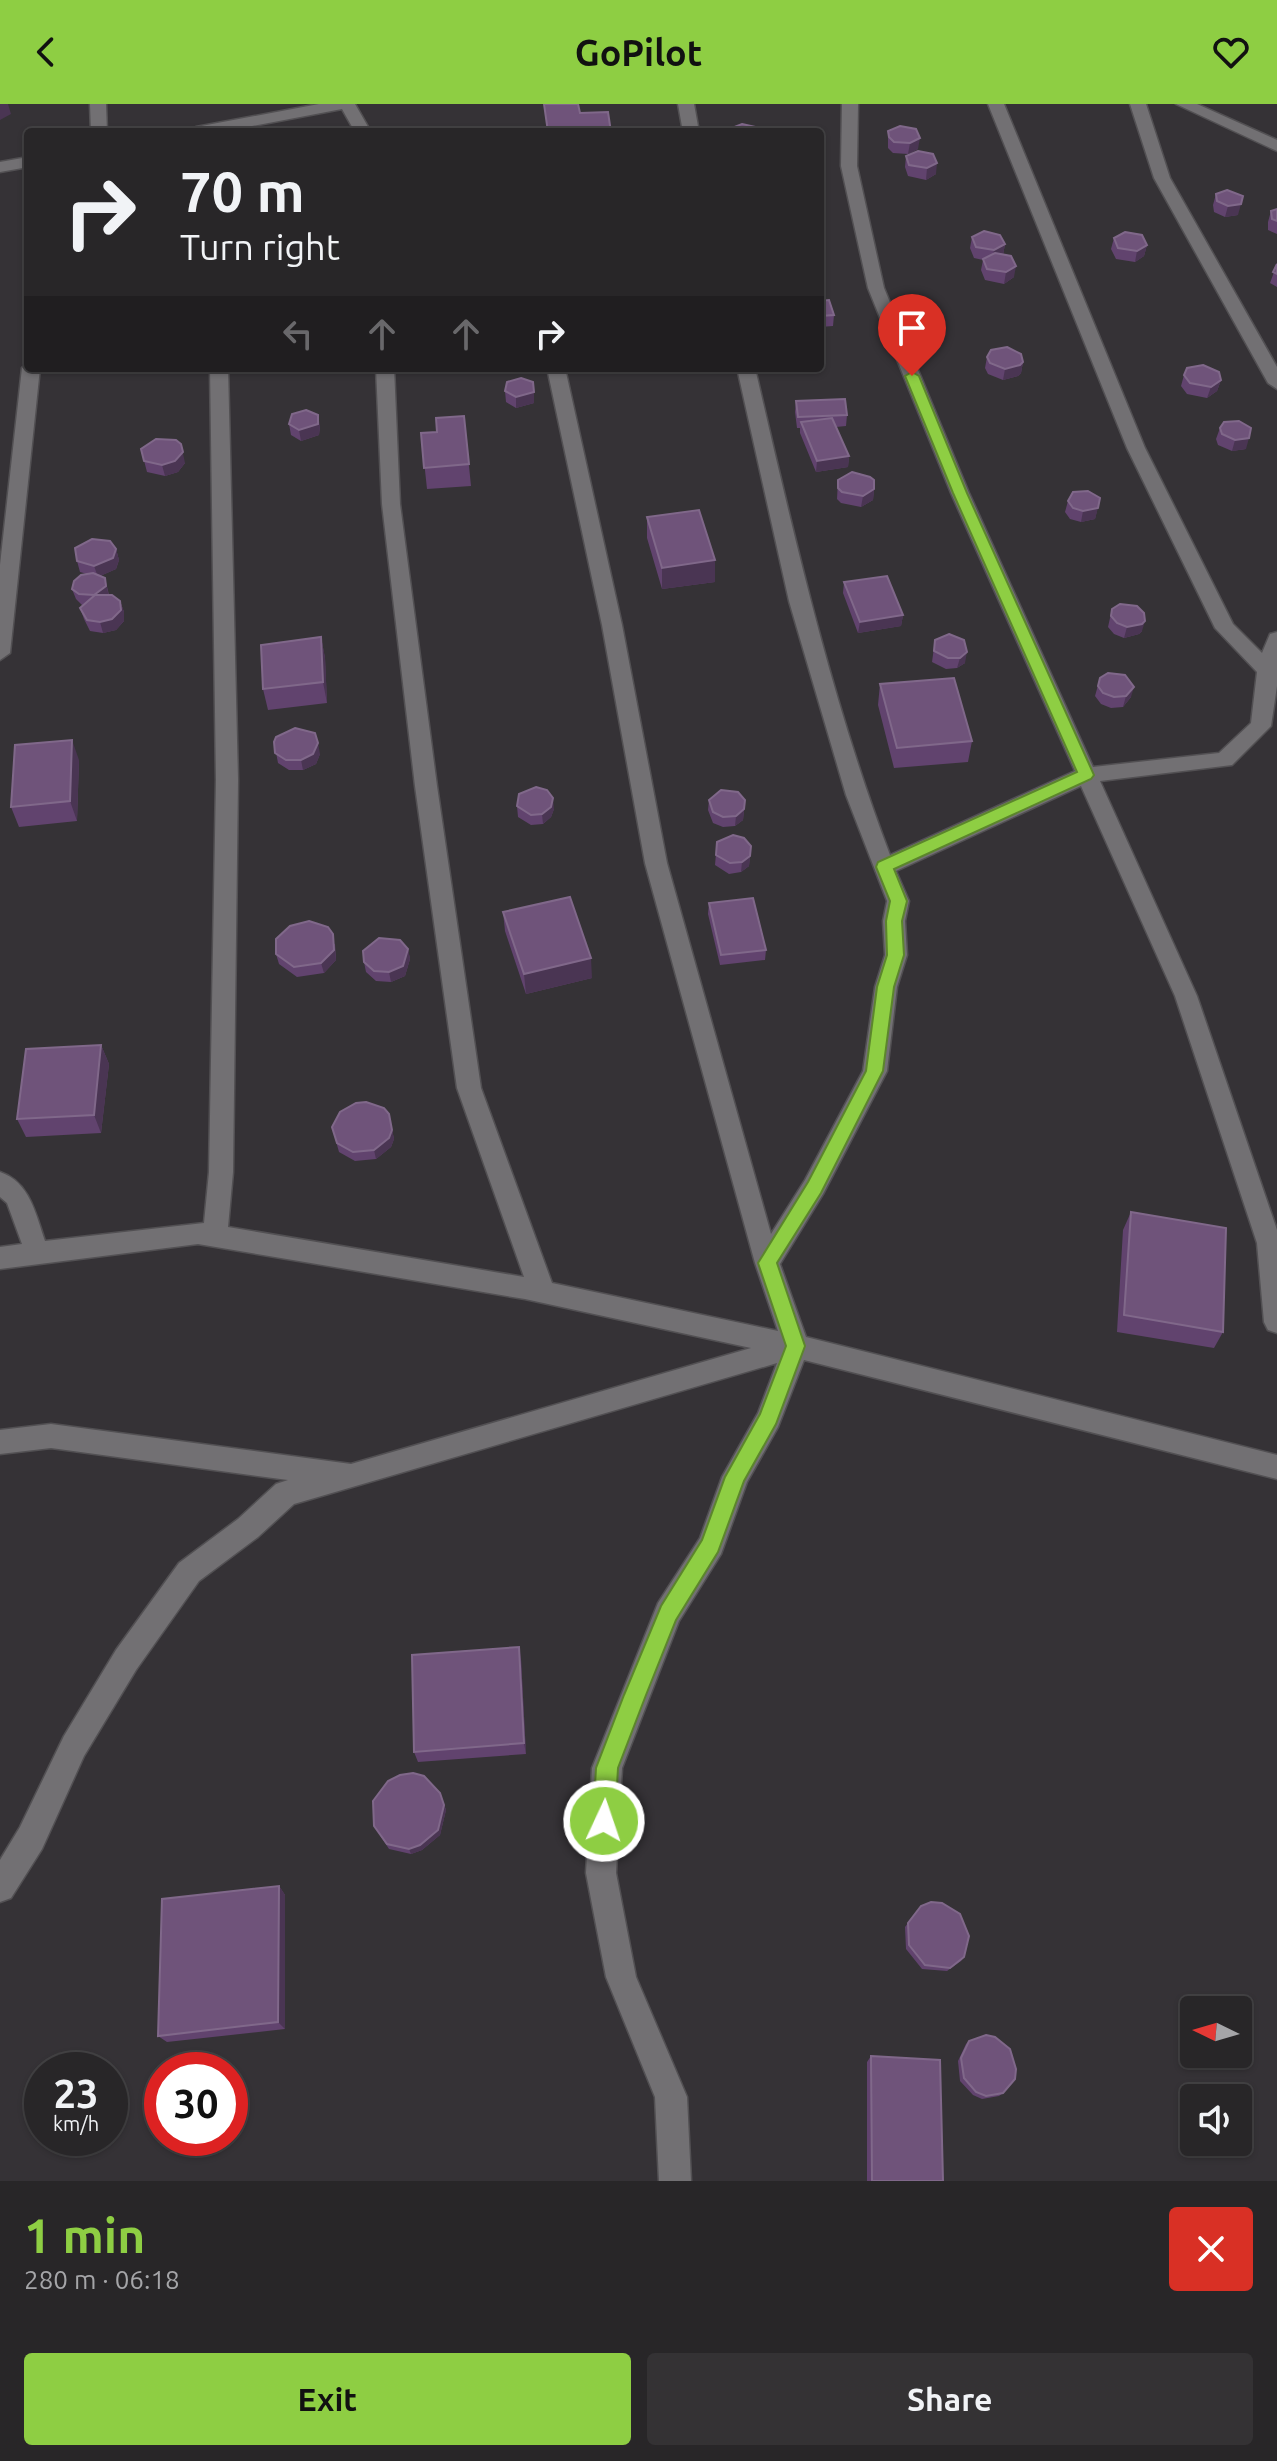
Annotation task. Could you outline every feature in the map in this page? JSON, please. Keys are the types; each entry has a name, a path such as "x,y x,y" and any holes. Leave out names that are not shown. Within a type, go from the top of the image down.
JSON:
{"street":[{"path":"98,104 99,128"},
{"path":"220,128 346,104 364,128"},
{"path":"686,104 690,128"},
{"path":"850,104 849,166 876,288 960,493 1186,996 1269,1243 1277,1322"},
{"path":"996,104 1136,448 1225,628 1272,674"},
{"path":"1138,104 1162,178 1277,383"},
{"path":"1184,104 1277,146"},
{"path":"0,167 24,163"},
{"path":"0,653 31,372"},
{"path":"215,1236 221,1172 227,780 219,372"},
{"path":"385,372 395,533 426,786 469,1088 542,1291"},
{"path":"557,372 612,625 656,863 767,1263 796,1346 769,1418 735,1477 711,1545 668,1613 607,1768 601,1873 621,1977 671,2097 675,2181"},
{"path":"747,372 799,601 857,795 898,901 894,921 896,955 886,987 875,1071 814,1187 767,1263"},
{"path":"884,867 1086,775 1225,760 1261,726 1277,639"},
{"path":"0,1182 17,1197 37,1253"},
{"path":"0,1258 198,1233 542,1291 796,1346 1277,1467"},
{"path":"0,1887 31,1838 74,1746 126,1660 189,1572 248,1528 286,1493 796,1346"},
{"path":"0,1442 51,1436 351,1476"}],"building":[{"path":"544,104 578,104 580,113 608,112 610,128 547,128"},
{"path":"742,124 756,128 732,128"},
{"path":"900,126 916,129 920,138 910,143 894,142 888,131"},
{"path":"918,151 933,154 937,163 927,168 909,165 906,156"},
{"path":"1227,190 1243,196 1241,204 1228,206 1217,201 1216,194"},
{"path":"1277,209 1277,221 1272,219 1271,211"},
{"path":"984,231 1000,235 1005,244 994,250 976,247 972,237"},
{"path":"1125,232 1142,235 1147,245 1137,251 1118,248 1114,238"},
{"path":"995,253 1011,256 1016,266 1006,272 987,269 983,259"},
{"path":"829,300 834,315 824,316 824,301"},
{"path":"1007,347 1021,354 1023,362 1020,365 1005,369 990,363 987,357 991,350"},
{"path":"1203,365 1219,372 1221,380 1211,387 1190,383 1184,375 1187,368"},
{"path":"521,378 533,382 534,392 516,397 505,391 507,382"},
{"path":"845,399 847,415 798,417 796,401"},
{"path":"306,410 318,415 318,424 299,430 289,424 292,414"},
{"path":"464,416 469,464 424,468 421,433 437,432 436,418"},
{"path":"832,418 849,456 817,461 801,422"},
{"path":"1239,421 1251,428 1249,438 1235,440 1222,434 1220,428 1224,422"},
{"path":"156,439 176,440 183,452 175,461 162,465 144,461 141,449"},
{"path":"852,472 874,480 874,489 863,496 842,492 838,488 838,480"},
{"path":"1088,491 1100,498 1098,508 1083,511 1073,508 1068,501 1073,492"},
{"path":"699,510 715,560 662,568 647,517"},
{"path":"92,539 110,541 116,549 113,558 94,566 77,561 75,548"},
{"path":"93,573 105,578 106,586 94,595 79,594 72,589 74,581 81,575"},
{"path":"887,576 903,615 860,622 844,582"},
{"path":"95,595 112,595 120,601 121,610 112,619 100,622 87,620 80,608"},
{"path":"1120,604 1137,606 1144,613 1145,621 1127,627 1117,623 1111,616 1112,609"},
{"path":"949,634 964,640 967,652 960,658 948,658 934,651 935,640"},
{"path":"321,637 323,682 263,689 261,645"},
{"path":"1108,673 1125,675 1134,687 1126,696 1114,697 1103,693 1098,686 1100,678"},
{"path":"954,678 972,741 897,748 880,684"},
{"path":"295,728 315,733 318,743 313,754 301,760 286,760 275,753 274,742 276,737"},
{"path":"72,740 70,801 11,807 15,745"},
{"path":"536,787 547,790 553,798 551,807 542,814 531,815 517,806 519,794"},
{"path":"721,790 738,792 745,800 744,809 736,816 723,817 713,812 709,800"},
{"path":"733,835 744,838 751,846 750,856 742,862 730,863 716,855 717,842"},
{"path":"570,897 591,958 524,974 503,912"},
{"path":"753,898 766,950 721,955 709,903"},
{"path":"309,921 328,927 333,934 334,950 321,963 294,967 276,954 276,939 290,926"},
{"path":"379,938 400,940 408,949 403,966 389,972 374,971 364,962 363,951"},
{"path":"101,1045 94,1115 17,1119 26,1049"},
{"path":"366,1102 384,1108 389,1114 392,1130 389,1138 374,1150 353,1152 337,1143 332,1127 340,1112 356,1103"},
{"path":"1131,1212 1226,1228 1223,1332 1124,1315"},
{"path":"519,1647 524,1743 414,1752 412,1655"},
{"path":"413,1773 424,1776 440,1793 444,1805 438,1830 420,1845 409,1849 387,1844 374,1826 373,1801 388,1781"},
{"path":"279,1886 278,2022 158,2036 162,1899"},
{"path":"931,1902 942,1903 960,1914 969,1936 964,1957 950,1968 925,1965 909,1945 908,1923 921,1906"},
{"path":"986,2035 995,2037 1010,2049 1016,2069 1015,2079 1003,2093 986,2096 976,2092 964,2078 961,2058 969,2041"},
{"path":"871,2056 940,2060 943,2181 872,2181"}],"route":[{"path":"604,1821 607,1768 668,1613 711,1545 735,1477 769,1418 796,1346 767,1263 814,1187 875,1071 886,987 896,955 894,921 898,901 884,867 1086,775 960,493 912,376"}]}
